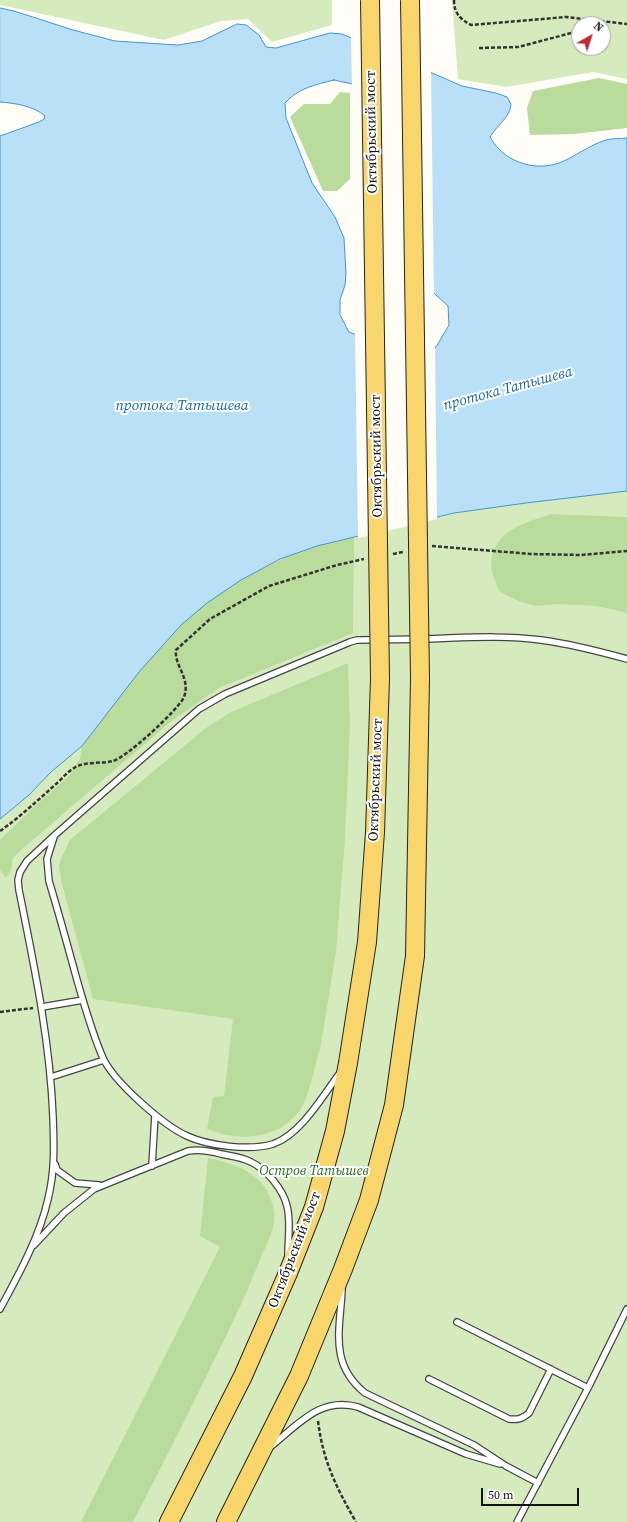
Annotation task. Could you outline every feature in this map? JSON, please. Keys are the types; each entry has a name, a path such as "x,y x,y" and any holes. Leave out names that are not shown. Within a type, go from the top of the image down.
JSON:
{"main road":[{"name":"Октябрьский мост","path":"170,1522 243,1376 288,1273 314,1207 335,1131 368,942 375,832 380,678 370,0"},
{"path":"226,1522 299,1376 369,1200 394,1105 415,956 420,678 410,0"}],"lane":[{"path":"0,1309 32,1246 48,1201 54,1159 51,1077 42,1007 19,890 18,880 24,865 56,834 199,709 225,694 350,642 357,640 468,637 516,638 540,640 585,648 627,659"},
{"path":"56,834 48,852 47,866 49,881 93,1033 104,1060 115,1076 155,1115 187,1136 206,1141 236,1147 253,1147 274,1144 297,1128 348,1063"},
{"path":"42,1007 83,1000"},
{"path":"51,1077 104,1060"},
{"path":"152,1166 155,1115"},
{"path":"32,1246 64,1213 90,1191 101,1185 188,1151 210,1151 244,1159 258,1166 274,1182 287,1205 288,1273"},
{"path":"54,1159 56,1170 75,1183 101,1185"},
{"path":"343,1268 339,1350 344,1368 352,1382 365,1393 474,1445 506,1466 538,1483"},
{"path":"517,1522 588,1388 627,1309"},
{"path":"457,1322 588,1388"},
{"path":"429,1379 509,1419 517,1420 524,1418 529,1413 550,1370"},
{"path":"260,1455 308,1417 322,1408 330,1405 343,1404 358,1407 466,1454 506,1466"}],"path":[{"path":"454,0 454,8 460,19 471,25 571,18"},
{"path":"611,22 627,24"},
{"path":"479,48 518,47 571,34"},
{"path":"425,548 432,546 500,552 567,554 627,551"},
{"path":"388,555 410,551"},
{"path":"0,831 20,816 76,766 118,760 154,730 179,704 184,696 185,680 176,659 176,650 210,619 275,584 337,565 366,559"},
{"path":"0,1012 42,1007"},
{"path":"318,1416 321,1440 328,1467 340,1495 356,1522"}],"green space":[{"path":"0,0 332,0 332,25 272,42 248,19 221,21 164,40 0,5"},
{"path":"452,0 627,0 627,79 593,72 506,87 458,79"},
{"path":"599,78 627,84 627,128 574,134 530,135 527,108 533,91"},
{"path":"340,92 350,93 350,179 337,191 323,191 290,117 304,104 330,104"},
{"name":"Остров Татышев","path":"627,491 627,1522 0,1522 0,819 29,795 51,772 317,546 454,513"},
{"path":"551,514 627,517 627,613 597,606 558,604 536,606 518,601 499,591 491,567 493,552 498,543 504,536 521,525"},
{"path":"354,537 353,633 219,688 169,723 21,850 13,858 11,870 6,878 0,870 0,840 37,804 69,776 80,759 82,746 93,731 141,669 180,626 209,601 261,569 279,560 315,546"},
{"path":"348,663 350,723 345,838 336,952 321,1044 306,1099 299,1112 291,1120 281,1128 262,1135 244,1137 225,1135 207,1129 213,1097 224,1096 233,1019 93,999 62,884 59,866 70,840 206,728 231,712"},
{"path":"208,1158 241,1168 259,1180 271,1199 274,1211 274,1224 270,1237 226,1337 133,1522 81,1522 220,1247 200,1236"}],"water":[{"name":"протока Татышева","path":"0,8 115,41 178,45 202,41 237,24 246,25 259,35 266,47 276,48 330,33 342,34 462,86 496,93 507,97 511,104 510,109 506,117 490,137 503,152 511,158 529,165 539,166 559,163 600,142 611,139 627,138 627,491 454,513 317,546 280,559 241,580 207,603 181,625 139,672 82,746 51,772 29,795 0,819 0,136 39,122 44,119 45,116 30,107 0,102","holes":["334,80 384,91 414,117 424,284 448,306 449,325 436,347 407,354 349,332 340,315 340,300 345,285 346,274 344,238 335,217 312,183 286,118 285,103 295,94 301,90"]}],"pier":[{"path":"351,36 431,71 434,296 422,285 412,118 383,92 352,86"},
{"path":"355,333 407,352 435,345 437,519 358,538"}]}
